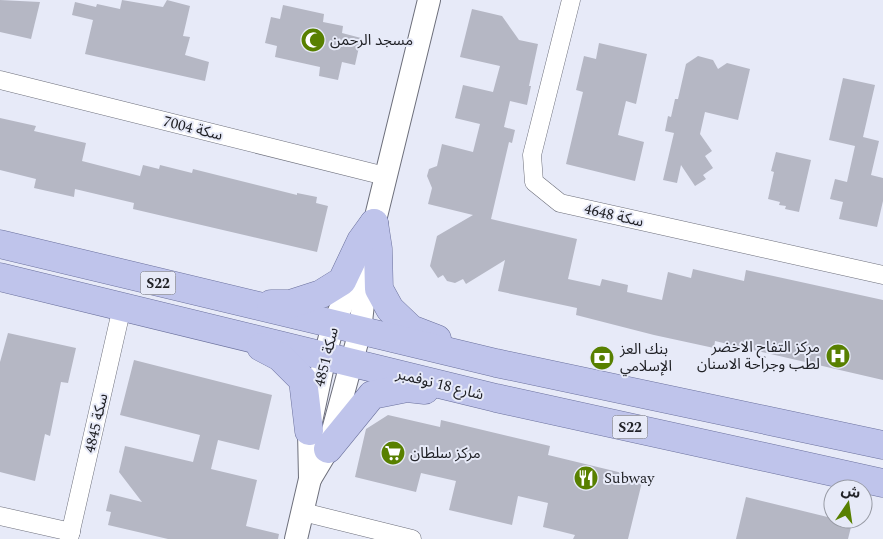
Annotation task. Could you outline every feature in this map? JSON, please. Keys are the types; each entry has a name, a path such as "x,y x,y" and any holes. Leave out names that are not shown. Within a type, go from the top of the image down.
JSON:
{"main road":[{"path":"245,304 290,304 321,294 342,281 361,241 372,232 378,249 379,289 390,309 412,328 496,363"},
{"name":"S22","path":"0,244 496,363 883,446"},
{"name":"شارع 18 نوفمبر","path":"0,277 496,398 883,483"},
{"path":"198,326 266,349 280,357 294,370 303,380 319,440 372,395 407,388 496,398"}],"street":[{"name":"سكة 4851","path":"319,440 352,363 360,331 372,232 429,0"},
{"name":"سكة 4648","path":"571,0 532,155 534,182 560,203 883,275"},
{"name":"سكة 7004","path":"0,80 385,176"},
{"name":"سكة 4851","path":"296,539 319,440 325,356 333,325 372,232"},
{"name":"سكة 4845","path":"70,536 122,307"},
{"path":"303,512 412,539"},
{"path":"0,516 70,536"}],"building":[{"path":"0,0 40,2 31,39 0,32"},
{"path":"122,0 163,7 167,0 190,6 183,36 190,37 185,55 209,62 205,81 85,54 93,20 72,15 75,2 96,7 97,4 120,9"},
{"name":"مسجد الرحمن","path":"283,5 324,14 323,22 343,26 342,33 361,38 355,65 342,62 338,80 319,76 320,67 275,57 277,46 265,43 271,17 280,19"},
{"path":"472,9 502,16 519,40 538,44 527,105 510,101 504,127 515,130 512,143 509,142 491,219 577,239 568,279 600,286 602,279 628,285 627,292 662,300 668,272 691,278 693,269 744,281 746,270 883,300 883,380 715,341 714,348 654,335 576,315 577,308 498,291 505,260 466,284 463,279 455,283 447,281 443,275 438,278 430,266 437,236 473,215 428,204 432,188 427,176 429,169 437,166 442,144 473,152 480,124 455,118 463,85 493,92 500,66 460,57"},
{"path":"599,43 647,54 636,104 626,101 618,135 644,142 635,181 566,164 583,92 576,90 584,56 596,59"},
{"path":"698,56 713,60 718,69 727,63 750,69 738,120 705,112 700,134 712,151 705,156 713,168 703,175 706,179 695,186 681,165 677,183 663,180 674,133 665,131 668,116 671,117 675,99 678,99 686,64"},
{"path":"843,78 875,85 863,137 879,141 871,175 883,178 883,201 877,227 839,219 843,202 830,199 835,179 847,182 855,146 829,140"},
{"path":"0,118 36,126 34,131 86,143 82,161 140,176 143,165 159,169 160,165 192,173 193,169 297,195 297,193 317,197 316,203 328,206 317,252 133,209 134,203 75,189 74,197 34,188 36,179 0,170"},
{"path":"776,152 811,160 799,212 785,209 786,206 779,205 780,202 768,199 774,172 771,171"},
{"path":"8,333 76,348 68,383 61,382 50,436 45,434 35,481 0,472 0,362"},
{"path":"134,360 272,395 259,450 218,440 211,469 257,480 246,526 279,534 278,539 168,539 108,525 111,512 106,511 110,494 142,502 119,472 125,446 193,462 200,435 120,415"},
{"path":"388,415 440,427 441,420 550,446 548,455 643,478 628,539 573,539 575,535 543,527 548,503 518,496 512,525 449,510 456,481 421,473 416,492 355,477 366,429"},
{"path":"746,497 823,516 823,529 850,529 848,539 736,539"}],"place":[{"name":"مسجد الرحمن","path":"313,40"},
{"name":"مركز التفاح الاخضر لطب وجراحة الاسنان","path":"838,356"},
{"name":"بنك العز الإسلامي","path":"602,358"},
{"name":"مركز سلطان","path":"393,453"},
{"name":"Subway","path":"586,478"}]}
